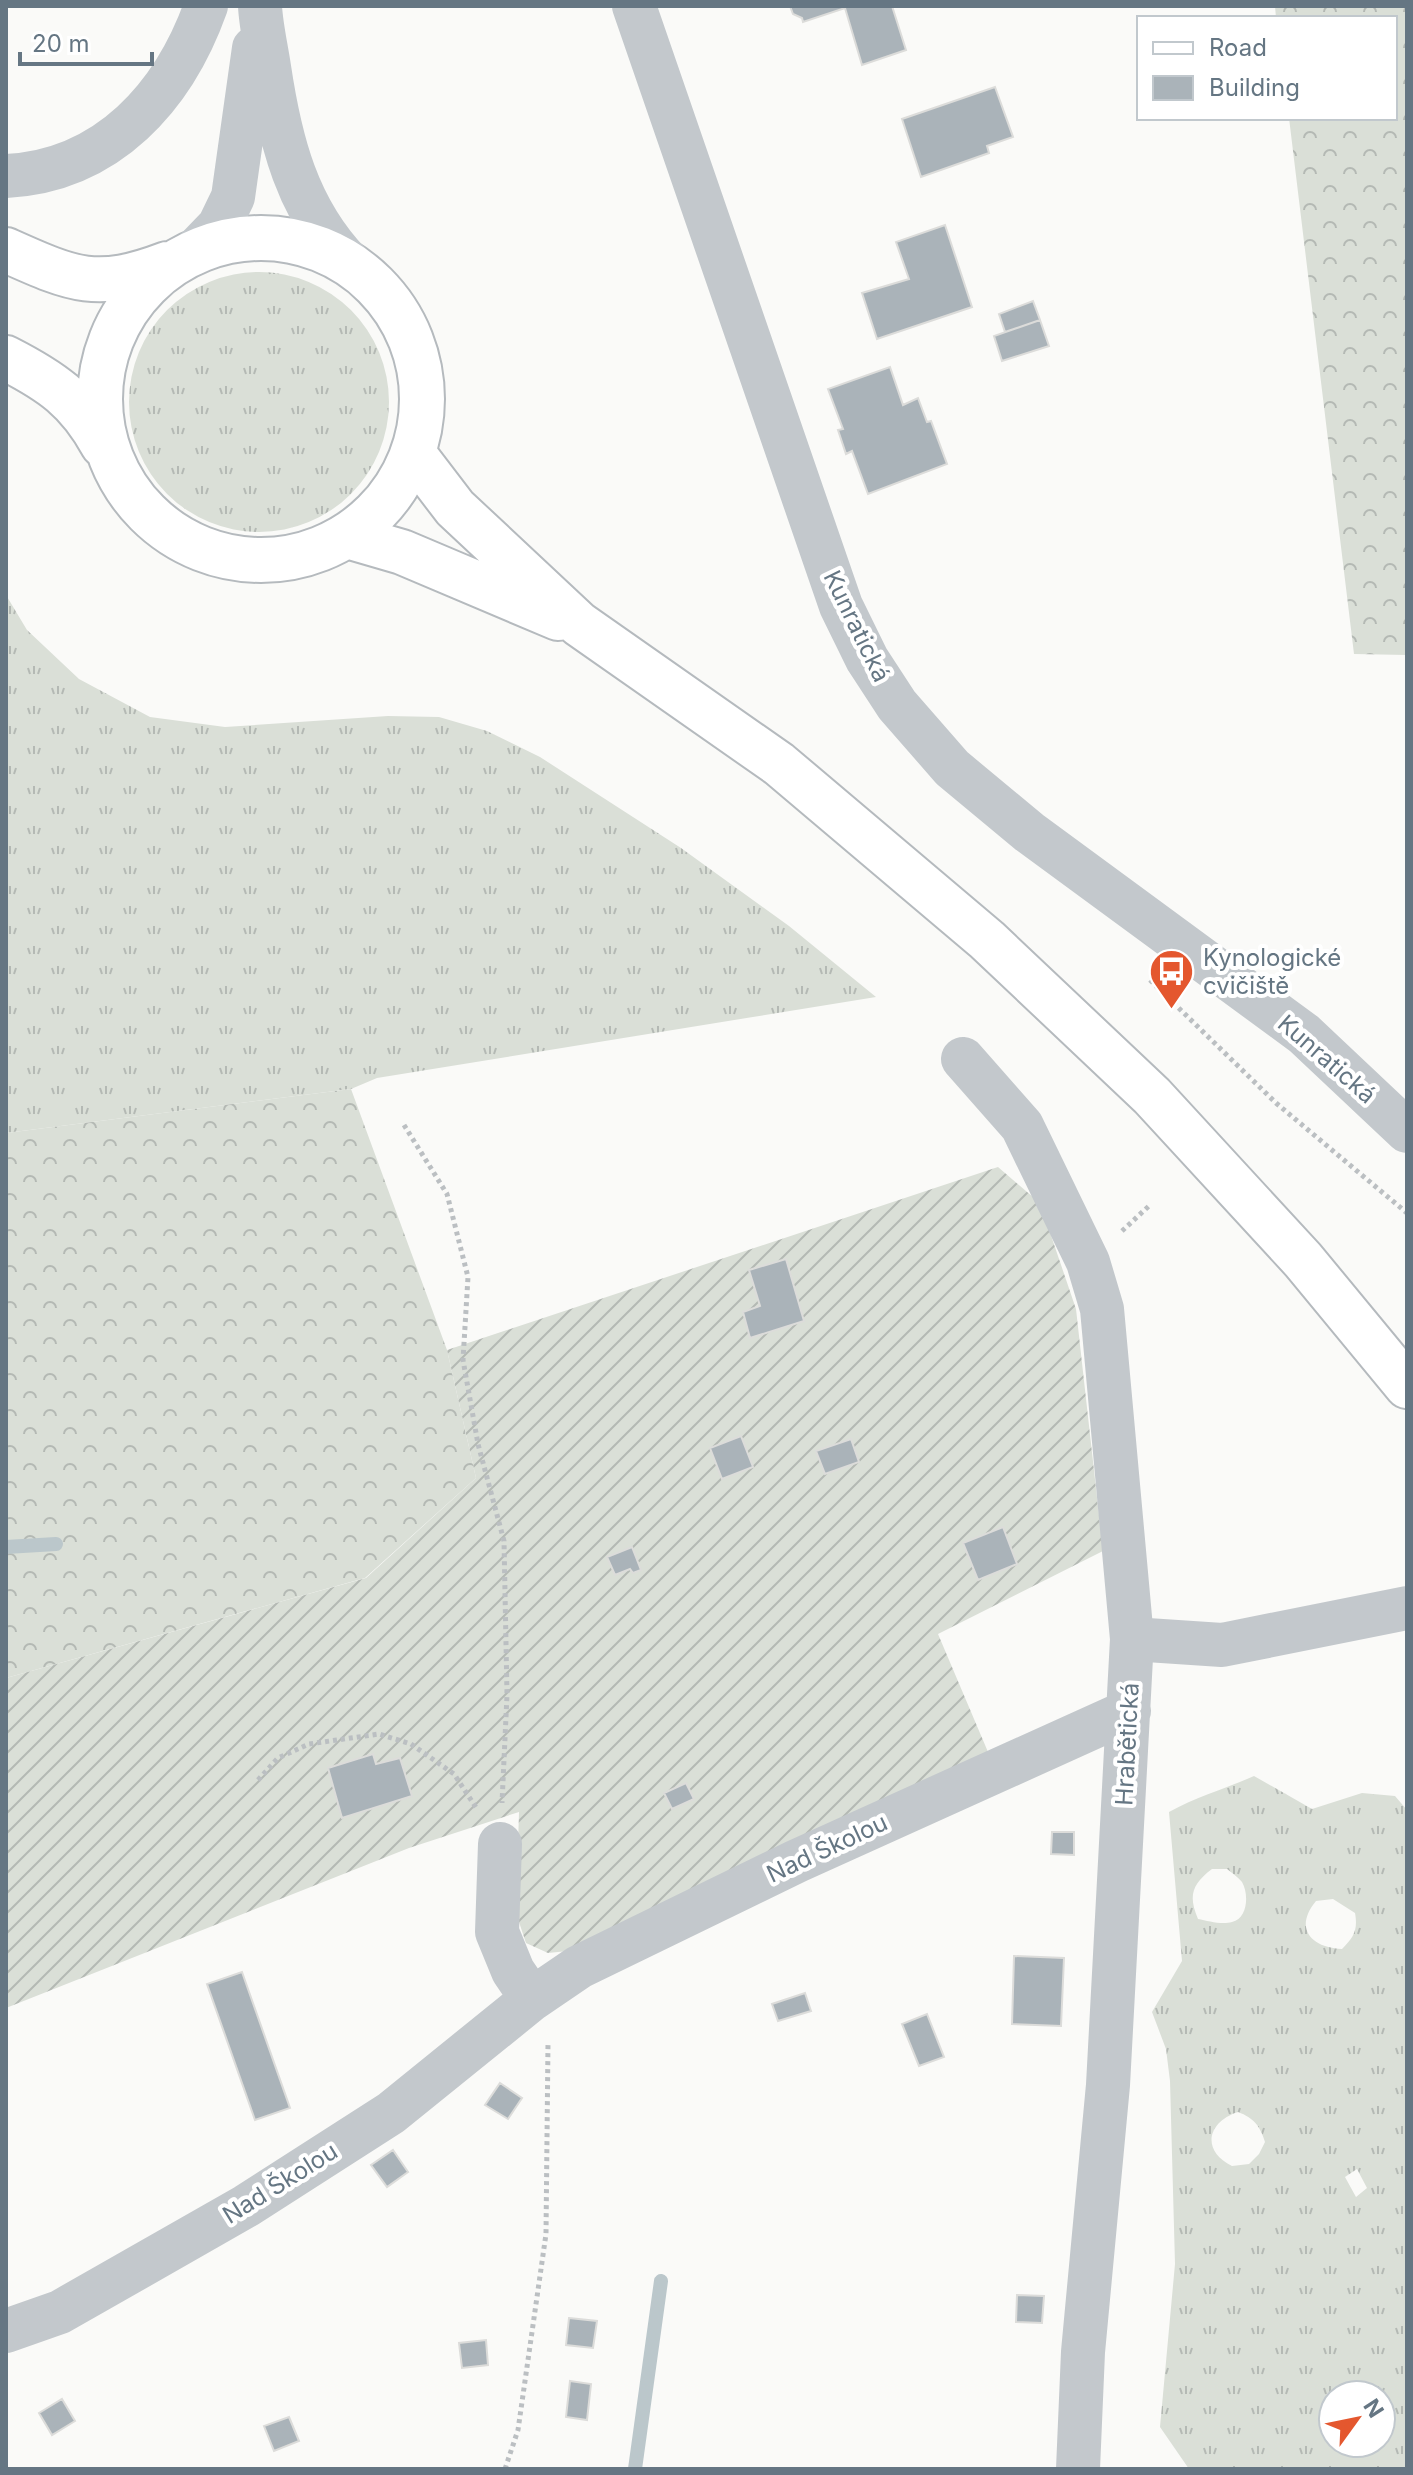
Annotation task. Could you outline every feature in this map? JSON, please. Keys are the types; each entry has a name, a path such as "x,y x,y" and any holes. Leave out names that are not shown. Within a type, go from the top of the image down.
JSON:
{"main road":[{"path":"6,250 56,273 102,281 124,279 224,242 257,238 310,246 350,264 374,284 393,307 408,333 418,363 423,393 421,424 413,453 400,481 347,536 327,547 281,560 235,559 190,544 152,517 136,501 92,425 62,391 6,358"},
{"path":"112,460 100,410 105,359 125,312 160,274 187,256"},
{"path":"413,453 455,508 579,624 779,764 987,940 1152,1096 1303,1260 1407,1386"},
{"path":"347,536 402,552 579,624"}],"street":[{"path":"6,176 44,171 68,163 129,127 173,77 191,44 206,6"},
{"name":"Kunratická","path":"634,6 841,606 867,659 897,705 952,768 1029,832 1304,1034 1407,1131"},
{"path":"187,256 219,226 233,197 260,8"},
{"path":"260,8 277,118 287,158 315,222 331,245 350,264"},
{"name":"Hrabětická","path":"963,1059 1022,1126 1088,1262 1102,1309 1132,1639 1108,2085 1083,2352 1078,2469"},
{"path":"1132,1639 1222,1645 1407,1608"},
{"name":"Nad Školou","path":"6,2331 60,2312 246,2206 391,2113 541,1993 579,1967 797,1861 1129,1711"},
{"path":"500,1844 497,1932 513,1971 541,1993"}],"path":[{"path":"1177,1006 1276,1103 1407,1213"},
{"path":"404,1125 447,1194 468,1277 463,1360 478,1444 504,1541 507,1695 500,1844"},
{"path":"258,1780 278,1758 309,1744 379,1734 411,1744 454,1774 500,1844"},
{"path":"505,2469 518,2430 546,2234 541,1993"}],"green space":[{"path":"1275,6 1407,6 1407,655 1354,654 1289,120 1397,120 1397,16 1276,16"},
{"path":"259,272 309,282 351,310 379,352 389,402 379,452 351,494 309,522 259,532 209,522 167,494 139,452 129,402 139,352 167,310 209,282"},
{"path":"6,595 27,630 79,679 150,717 225,727 388,716 439,717 487,731 540,757 681,848 789,926 876,997 377,1078 351,1089 6,1133"},
{"path":"351,1089 447,1350 476,1478 365,1578 6,1678 6,1133"},
{"path":"998,1167 1040,1203 1076,1309 1103,1551 938,1634 988,1752 568,1951 548,1953 526,1943 516,1913 519,1812 409,1848 6,2008 6,1678 366,1578 476,1478 447,1350"},
{"path":"1254,1776 1312,1809 1362,1793 1395,1796 1407,1810 1407,2469 1189,2469 1160,2427 1175,2264 1170,2081 1166,2049 1152,2012 1182,1961 1169,1812","holes":["1212,1869 1227,1869 1242,1882 1246,1905 1237,1920 1224,1923 1198,1919 1193,1904 1194,1891","1333,1899 1355,1913 1354,1933 1342,1949 1315,1941 1306,1928 1309,1911 1316,1901","1238,2112 1256,2123 1265,2142 1249,2164 1232,2166 1216,2153 1212,2137 1220,2123","1357,2169 1367,2188 1356,2197 1345,2177"]}],"building":[{"path":"790,6 892,6 906,50 862,65 845,8 803,22 802,18 793,14"},
{"path":"995,87 1013,137 987,146 989,153 921,177 902,119"},
{"path":"945,225 972,307 877,339 862,293 909,279 896,242"},
{"path":"1033,301 1040,320 1005,332 999,314"},
{"path":"1040,320 1049,346 1002,361 994,336"},
{"path":"890,367 903,405 918,398 927,422 931,421 947,464 868,494 852,451 846,454 838,430 843,429 828,389"},
{"path":"786,1259 804,1321 750,1338 743,1312 760,1306 749,1270"},
{"path":"741,1436 753,1467 722,1479 710,1448"},
{"path":"851,1439 859,1462 825,1474 816,1451"},
{"path":"1003,1527 1017,1564 978,1580 963,1543"},
{"path":"632,1547 641,1570 633,1573 630,1569 615,1575 607,1557"},
{"path":"373,1754 376,1764 400,1758 412,1796 342,1818 328,1768"},
{"path":"686,1783 694,1799 672,1809 664,1793"},
{"path":"1052,1832 1074,1832 1074,1855 1051,1854"},
{"path":"1014,1956 1064,1958 1061,2026 1012,2024"},
{"path":"242,1972 290,2108 255,2120 207,1984"},
{"path":"805,1993 811,2011 778,2021 772,2004"},
{"path":"927,2014 944,2057 919,2066 902,2024"},
{"path":"500,2083 522,2098 508,2119 485,2105"},
{"path":"393,2150 408,2172 387,2187 371,2165"},
{"path":"1017,2295 1044,2296 1042,2323 1016,2322"},
{"path":"569,2318 597,2321 593,2348 566,2345"},
{"path":"486,2340 488,2365 462,2368 459,2343"},
{"path":"570,2381 591,2384 587,2420 566,2417"},
{"path":"62,2399 75,2421 52,2435 39,2413"},
{"path":"289,2417 299,2441 274,2451 264,2426"}],"waterway":[{"path":"6,1547 56,1544"},
{"path":"635,2469 661,2281"}],"place":[{"name":"Kynologické cvičiště","path":"1172,1010"}]}
